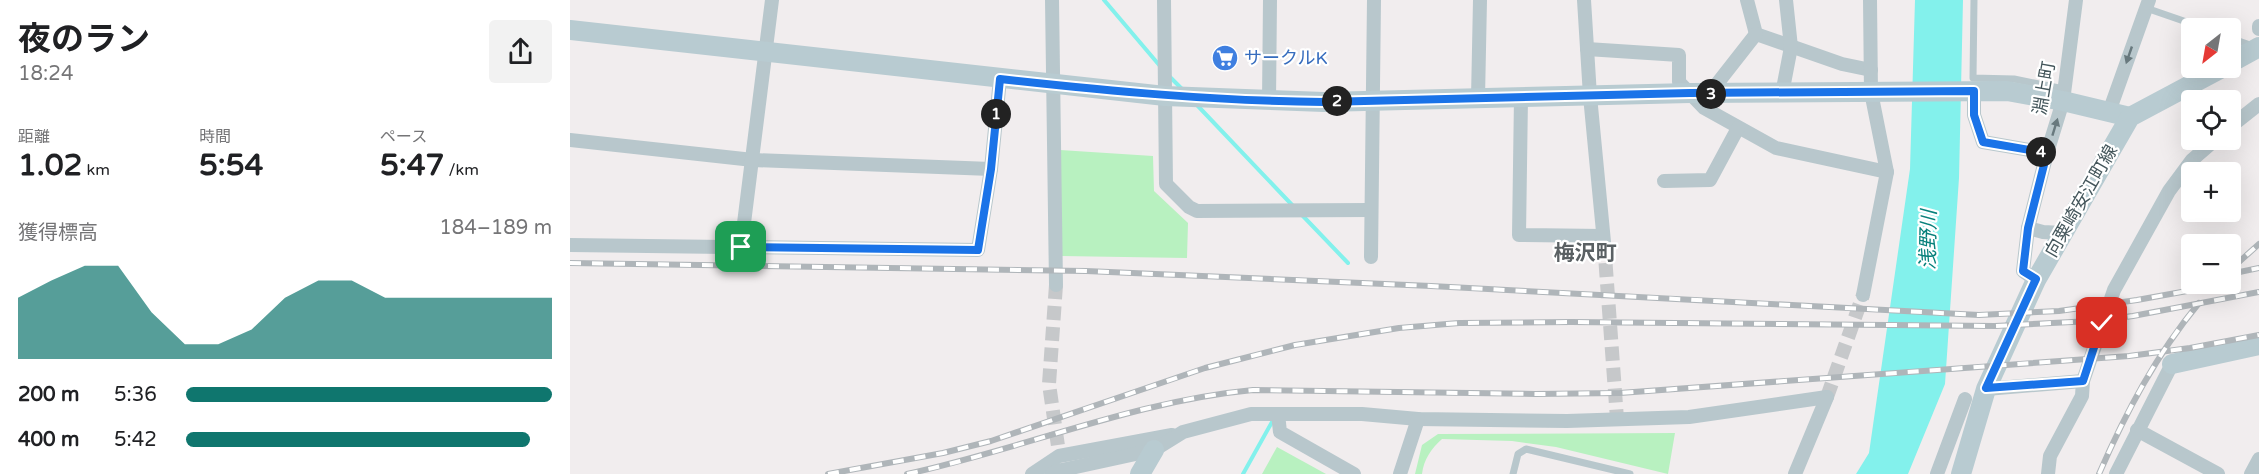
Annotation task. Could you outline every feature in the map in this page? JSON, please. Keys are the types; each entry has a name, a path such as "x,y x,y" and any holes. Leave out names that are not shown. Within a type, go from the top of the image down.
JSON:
{"street":[{"path":"741,247 772,0"},
{"path":"1052,0 1056,285"},
{"path":"1164,0 1166,184 1189,207 1197,211 1370,210"},
{"path":"1269,101 1270,0"},
{"path":"1371,257 1374,0"},
{"path":"1478,98 1480,0"},
{"path":"1521,97 1519,235 1604,239 1590,96 1584,0"},
{"path":"1747,0 1756,34"},
{"path":"1782,94 1791,47 1786,0"},
{"path":"1863,295 1887,172 1871,92 1870,0"},
{"name":"淵上町","path":"2036,279 2023,271 2028,228 2063,95 2076,0"},
{"path":"2109,112 2147,4"},
{"path":"570,30 1053,85 1165,96 1269,101 2007,91 2063,95 2109,112 2130,117 2203,78"},
{"path":"1699,94 1756,34"},
{"path":"1756,34 1842,64 1871,70"},
{"path":"2241,57 2259,47"},
{"path":"1587,49 1679,55 1679,82 1699,94 1704,108 1738,128 1776,148 1887,172"},
{"path":"570,245 978,250 991,169 1000,79"},
{"path":"1974,91 1974,115 1983,142 2047,153"},
{"path":"2241,118 2259,104"},
{"name":"向粟崎安江町線","path":"1961,474 1988,385 2036,279 2130,117"},
{"path":"1664,181 1710,180 1738,128"},
{"path":"570,140 753,160 991,169"},
{"path":"2048,474 2050,456 2082,396 2083,381 2114,290 2169,190 2192,160 2204,150"},
{"path":"2028,228 2062,233"},
{"path":"2116,474 2172,364 2259,345"},
{"path":"1988,385 2083,381"},
{"path":"1032,474 1058,451 1183,432 1251,414 1362,414 1418,419 1567,421 1689,417 1827,398 1795,474"},
{"path":"1937,474 1965,399"},
{"path":"1278,414 1280,432 1354,474"},
{"path":"1400,474 1418,419"},
{"path":"2137,430 2218,474"},
{"path":"1052,474 1154,450 1183,432"},
{"path":"1140,474 1154,450"},
{"path":"2251,474 2259,459"}],"lane":[{"path":"1974,0 1972,78 2014,79 2063,95"},
{"path":"2147,4 2181,18"},
{"path":"2241,41 2259,47"},
{"path":"1513,474 1518,454 1526,449 1630,474"}],"green space":[{"path":"1060,150 1153,156 1154,191 1188,223 1187,258 1061,256"},
{"path":"1675,433 1668,474 1556,447 1512,441 1442,439 1429,455 1422,474 1415,474 1422,445 1438,434"},
{"path":"1277,447 1326,474 1262,474"}],"water":[{"name":"浅野川","path":"1915,0 1963,0 1959,178 1945,384 1908,474 1856,474 1869,453 1910,169"}],"waterway":[{"path":"1104,0 1160,66"},
{"path":"1169,76 1183,90"},
{"path":"1196,104 1294,207"},
{"path":"1302,215 1348,263"},
{"path":"1243,474 1272,422"}],"tunnel":[{"path":"1604,242 1617,419"},
{"path":"1056,285 1049,384 1058,446"},
{"path":"1827,397 1863,295"}],"railway":[{"path":"2241,260 2259,244"},
{"path":"570,263 1086,271 1431,286 1979,315 2059,311 2181,292"},
{"path":"2241,272 2259,268"},
{"path":"828,474 943,453 991,441 1205,368 1295,345 1399,328 1459,323 1571,322 1995,326 2092,321 2133,316 2259,292"},
{"path":"2099,474 2143,385 2169,343 2199,303"},
{"path":"907,474 1165,404 1253,390 1620,393 2129,356 2190,348 2259,335"}],"place":[{"name":"サークルK","path":"1225,58"}],"district":[{"name":"梅沢町","path":"1585,253"}],"route":[{"path":"741,247 978,250 991,169 1000,79 1165,96 1324,102 1690,93 1974,91 1974,115 1983,142 2047,153 2028,228 2023,271 2036,279 1986,388 2083,381 2102,323"}]}
